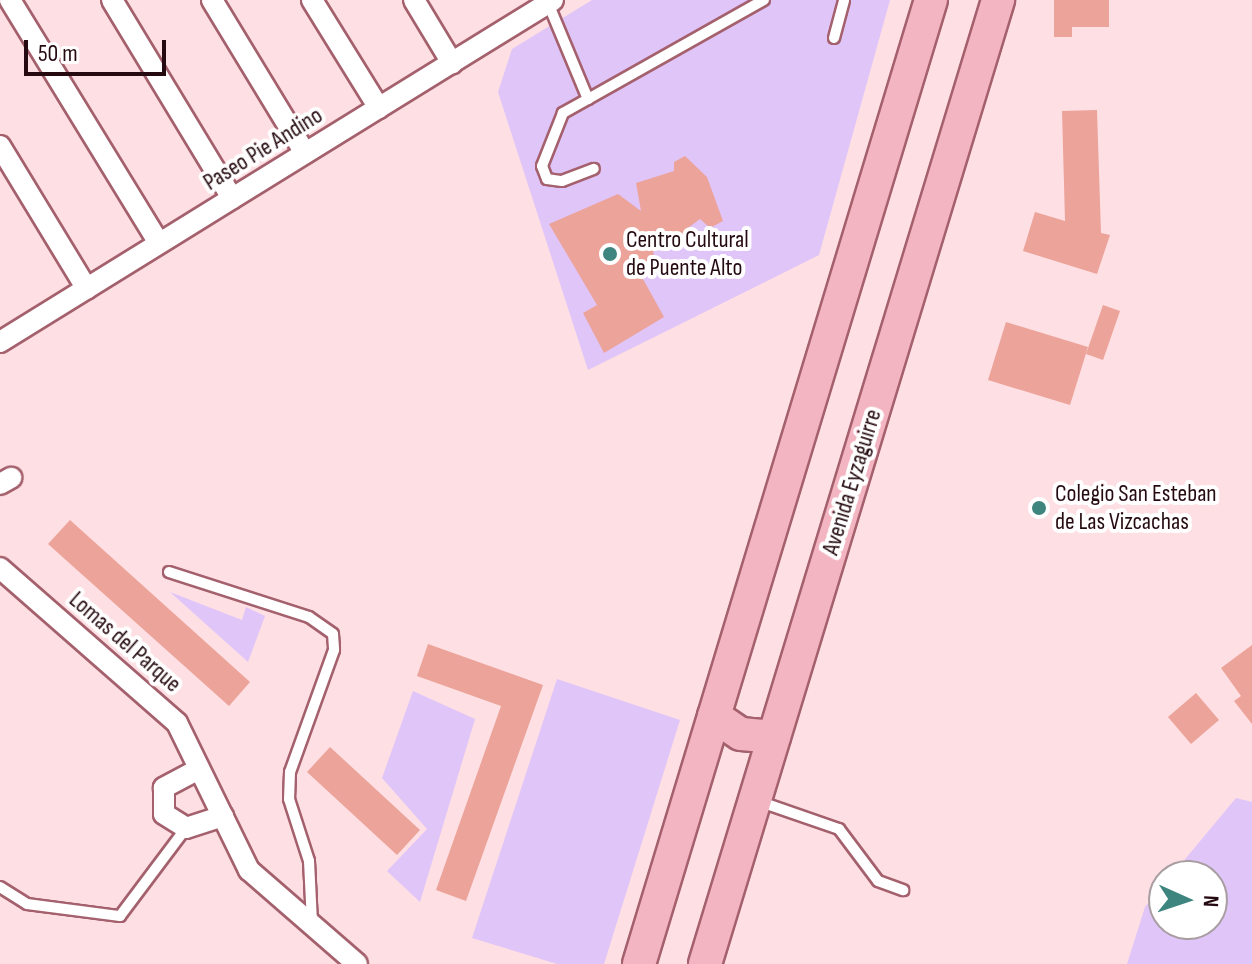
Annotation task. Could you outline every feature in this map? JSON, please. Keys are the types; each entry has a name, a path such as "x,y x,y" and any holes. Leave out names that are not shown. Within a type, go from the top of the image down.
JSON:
{"main road":[{"path":"639,964 931,0"},
{"name":"Avenida Eyzaguirre","path":"705,964 998,0"},
{"path":"714,716 741,734 774,737"}],"street":[{"path":"10,0 159,243"},
{"path":"112,0 232,198"},
{"path":"212,0 305,153"},
{"path":"312,0 379,108"},
{"path":"414,0 452,63"},
{"path":"512,0 524,18"},
{"name":"Paseo Pie Andino","path":"0,342 551,2"},
{"path":"0,146 87,289"},
{"name":"Lomas del Parque","path":"0,568 184,731 199,769 249,870 357,964"},
{"path":"199,769 170,781 161,796 170,821 186,828 223,816"}],"lane":[{"path":"594,169 562,181 547,179 542,166 563,113 764,0"},
{"path":"834,38 844,0"},
{"path":"551,2 588,99"},
{"path":"169,572 309,617 333,634 334,650 290,772 289,799 309,861 312,925"},
{"path":"755,800 839,829 878,881 903,890"},
{"path":"0,887 27,904 120,916 186,828"}],"shaded area":[{"path":"592,0 890,0 819,255 588,370 498,92 512,49"},
{"path":"170,592 242,620 246,607 265,616 248,662"},
{"path":"557,679 680,720 604,964 557,964 472,938"},
{"path":"413,691 475,719 420,902 387,871 427,829 382,778"},
{"path":"1236,798 1252,802 1252,964 1127,964 1148,904 1148,940 1228,940 1228,860 1184,860"}],"building":[{"path":"1054,0 1109,0 1109,27 1072,27 1072,37 1054,37"},
{"path":"1097,110 1101,233 1110,235 1097,274 1023,251 1035,212 1065,221 1062,111"},
{"name":"Centro Cultural de Puente Alto","path":"685,156 707,177 723,221 710,228 700,219 684,231 685,241 673,249 649,232 655,260 638,270 664,317 604,353 583,313 597,305 549,224 618,194 641,211 636,183 674,171 674,162"},
{"path":"1103,305 1120,311 1103,360 1086,354"},
{"path":"1006,322 1088,347 1070,405 988,380"},
{"path":"70,520 250,682 229,706 48,544"},
{"path":"428,644 543,685 466,901 436,890 501,706 417,676"},
{"path":"1252,645 1252,724 1234,701 1241,696 1221,668"},
{"path":"1196,693 1219,720 1191,744 1168,717"},
{"path":"330,747 420,830 397,855 307,772"}],"place":[{"name":"Centro Cultural de Puente Alto","path":"610,254"},
{"name":"Colegio San Esteban de Las Vizcachas","path":"1039,508"}]}
